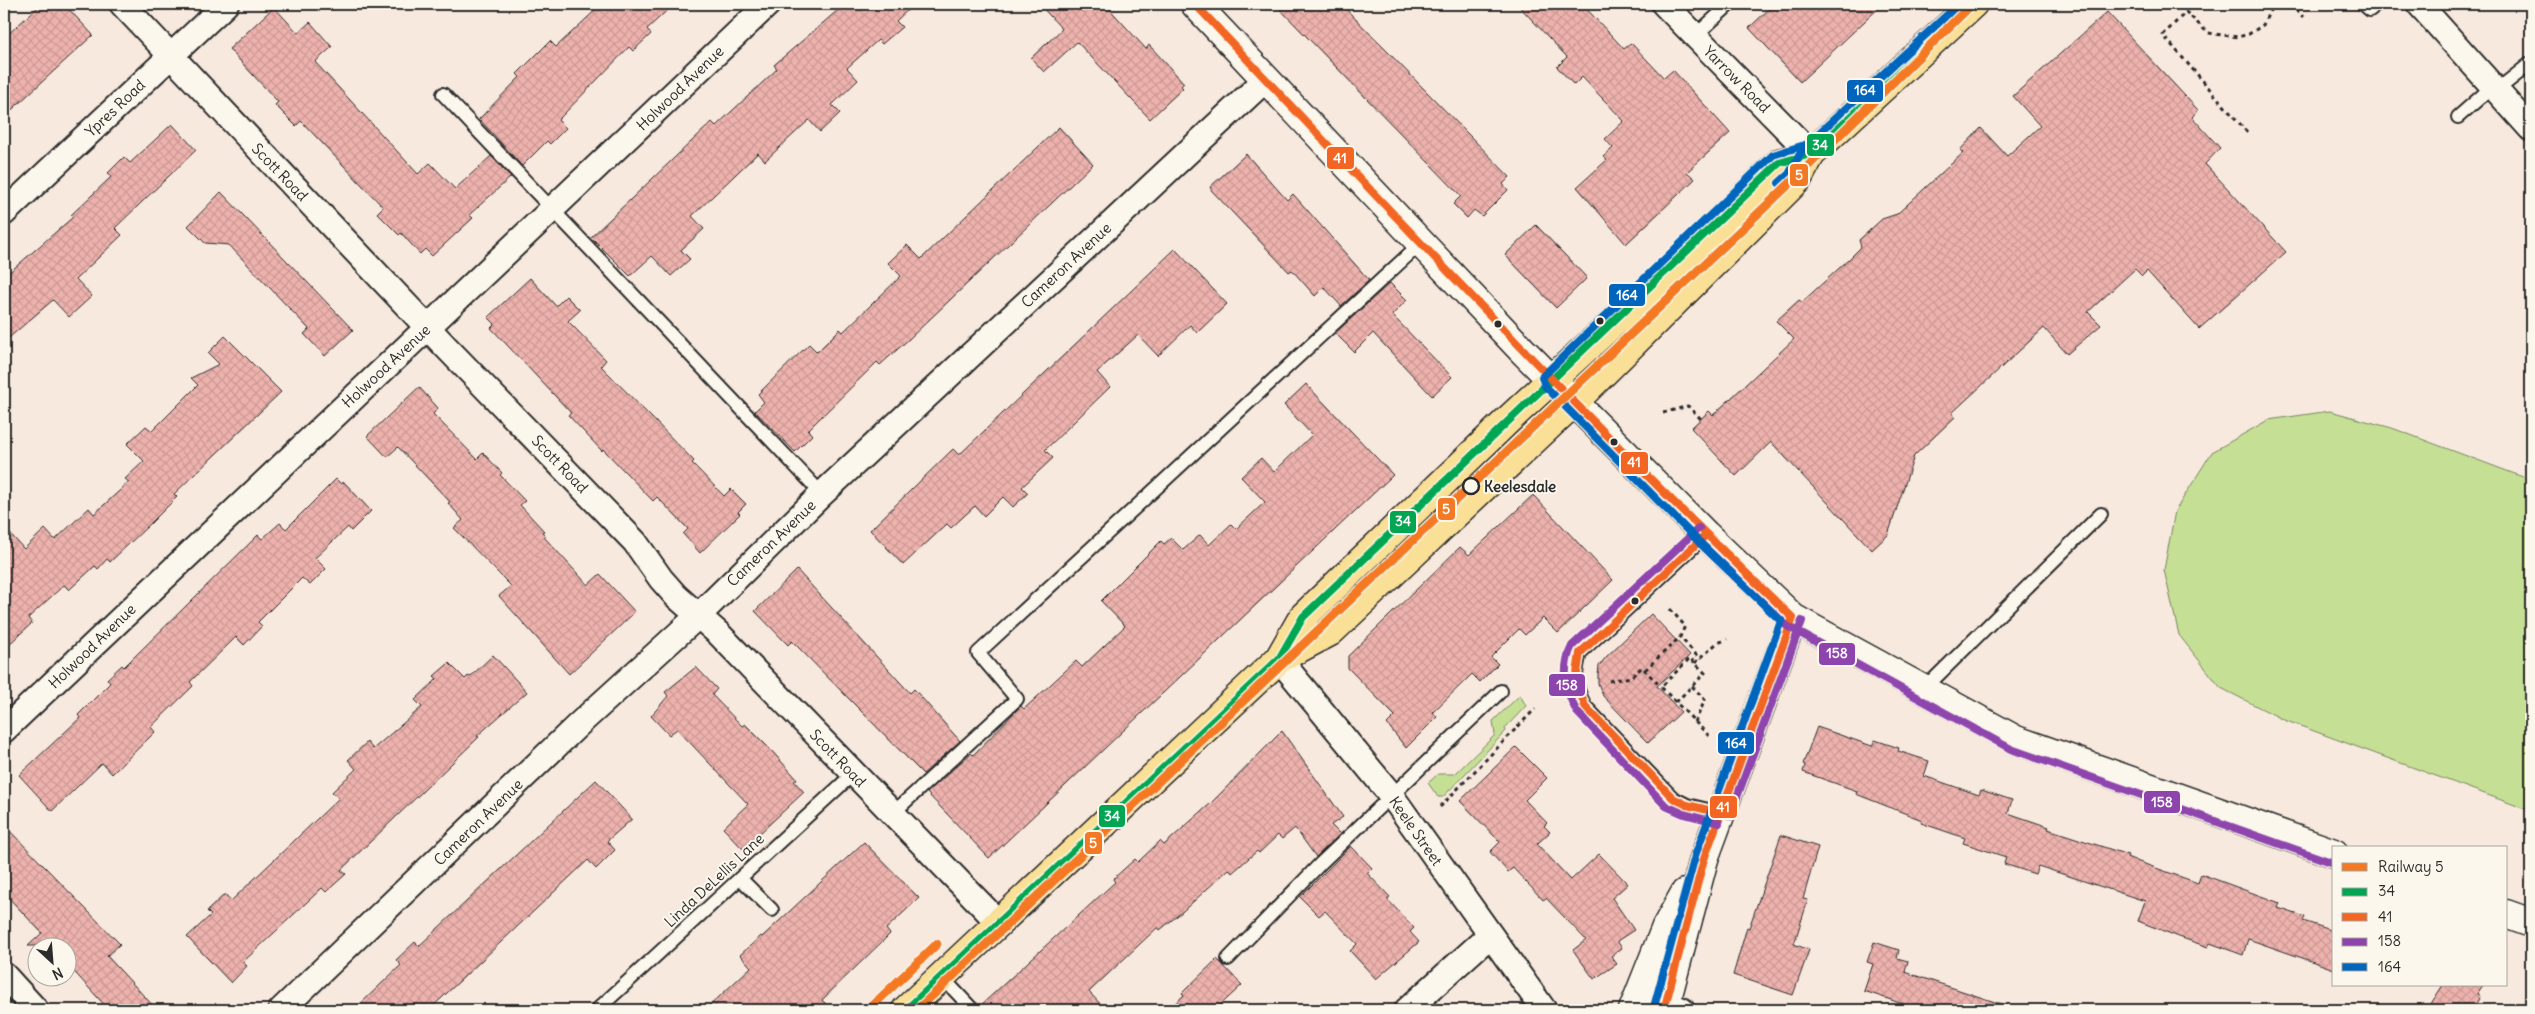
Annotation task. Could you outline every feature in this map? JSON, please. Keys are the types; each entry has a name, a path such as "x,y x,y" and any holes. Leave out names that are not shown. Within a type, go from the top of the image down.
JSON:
{"main road":[{"path":"1195,4 1420,244 1706,535 1793,618 2016,740 2332,852"},
{"path":"906,1010 1279,659 1330,632 1574,402 1797,180 1811,154 1973,4"},
{"path":"1279,659 1303,617 1552,379 1637,301 1779,163 1811,154"},
{"path":"1671,1008 1704,859 1793,618"},
{"path":"1632,1010 1666,927 1704,859"},
{"path":"2508,915 2531,923"}],"street":[{"name":"Scott Road","path":"122,4 427,327 636,542 661,579 999,923"},
{"name":"Ypres Road","path":"4,213 226,4"},
{"name":"Holwood Avenue","path":"4,730 768,4"},
{"name":"Yarrow Road","path":"1664,4 1811,154"},
{"path":"2419,4 2531,129"},
{"name":"Cameron Avenue","path":"281,1010 578,725 698,616 822,494 1265,80"},
{"name":"Keele Street","path":"1279,659 1391,796 1489,936 1544,1010"},
{"path":"1407,1010 1489,936"},
{"path":"4,975 36,1010"}],"lane":[{"path":"1695,36 1730,4"},
{"path":"2363,4 2370,10 2377,4"},
{"path":"2458,117 2531,63"},
{"path":"443,94 822,494"},
{"path":"892,814 1017,699 978,653 1420,244"},
{"path":"1924,689 2101,514"},
{"path":"1706,535 1580,654 1574,676 1578,692 1585,706 1673,798 1687,805 1721,813"},
{"path":"1228,959 1321,863 1501,691"},
{"name":"Linda DeLellis Lane","path":"597,1010 852,774"},
{"path":"740,878 772,910"},
{"path":"942,976 973,1010"}],"path":[{"path":"2248,132 2163,34 2186,12 2201,28 2215,36 2249,34 2263,25 2273,4"},
{"path":"2290,4 2303,18"},
{"path":"1663,413 1688,406 1701,419"},
{"path":"1646,670 1680,637 1685,626 1670,609"},
{"path":"1680,637 1700,659"},
{"path":"1695,664 1716,644 1727,639"},
{"path":"1661,686 1690,658 1704,673 1676,702"},
{"path":"1609,681 1630,677 1642,667 1710,737"},
{"path":"1692,686 1705,700 1695,722"},
{"path":"1440,807 1535,709"}],"green space":[{"path":"2330,411 2392,428 2531,480 2531,811 2284,720 2221,688 2179,635 2164,570 2175,511 2212,452 2268,420"},
{"path":"1520,695 1526,706 1505,728 1506,731 1443,797 1438,797 1428,783 1438,774 1455,774 1495,735 1493,721"}],"building":[{"path":"41,4 64,4 93,35 4,117 4,38"},
{"path":"602,4 674,4 647,29 651,34 633,51 629,47 558,120 566,128 550,144 547,141 522,166 479,119 520,77 517,74 550,41 556,47"},
{"path":"845,4 914,4 896,21 902,27 882,44 878,40 847,68 858,80 832,105 840,113 820,132 809,120 765,161 758,153 692,216 704,229 681,250 690,259 671,276 652,256 630,276 591,237 712,122 716,126 777,69 774,65"},
{"path":"1039,4 1105,4 1146,49 1149,45 1184,83 1181,86 1183,88 1150,119 1077,42 1044,72 1031,58 1062,29"},
{"path":"1275,4 1341,4 1510,177 1503,184 1508,190 1482,216 1474,210 1467,218 1453,204 1461,196"},
{"path":"1517,4 1582,4 1624,49 1631,43 1664,78 1673,70 1730,133 1687,172 1695,179 1626,244 1577,187 1607,160 1603,157 1613,148 1605,139 1624,121 1582,77 1574,85 1557,67 1567,57"},
{"path":"1774,4 1883,4 1800,82 1749,28"},
{"path":"274,7 298,33 310,22 332,47 315,62 418,174 430,163 455,189 491,156 511,177 469,215 473,218 432,256 425,249 420,254 401,233 399,235 377,213 383,207 301,121 296,126 275,105 278,102 229,49"},
{"path":"2107,12 2198,110 2192,117 2220,148 2205,164 2286,252 2199,329 2147,271 2142,276 2135,269 2088,312 2101,325 2067,354 2044,328 1952,413 1955,417 1914,456 1888,535 1872,550 1771,442 1736,476 1691,428 1709,411 1713,415 1794,339 1776,321 1799,300 1802,302 1847,261 1861,247 1859,240 1882,219 1897,214 1963,153 1960,150 1981,128 2007,156 2040,126 2013,96"},
{"path":"172,124 196,150 115,228 122,235 76,279 92,296 69,317 53,300 4,342 4,277 73,217 71,215 112,176 108,173 124,157 130,163"},
{"path":"1059,127 1093,164 909,339 880,365 877,362 808,430 812,435 795,452 755,411 764,402 758,394 809,344 817,352 840,329 843,332 901,276 888,263 907,245 921,259"},
{"path":"1246,154 1287,200 1293,194 1369,280 1341,306 1324,287 1315,296 1292,270 1289,272 1212,191 1210,187"},
{"path":"221,192 353,330 325,356 304,334 309,329 229,245 205,243 188,226"},
{"path":"1536,225 1587,278 1556,308 1505,255"},
{"path":"1175,249 1227,304 1197,333 1190,325 1158,356 1138,335 1097,372 1110,387 1045,450 1053,458 1022,487 1028,493 1013,507 1003,497 984,516 975,506 951,528 947,524 903,565 870,530 953,449 959,455"},
{"path":"530,278 556,306 566,296 580,310 568,321 606,360 601,366 694,461 692,463 724,496 731,489 746,504 738,512 740,514 700,553 683,534 688,529 657,497 653,501 603,449 602,451 568,415 571,413 491,328 495,324 488,317"},
{"path":"1390,283 1407,300 1392,315 1452,377 1432,396 1373,333 1354,352 1335,333"},
{"path":"225,336 281,392 174,494 177,497 110,562 107,559 98,569 95,566 69,590 64,585 28,618 32,623 4,649 4,527 24,549 45,529 55,540 89,508 94,514 129,482 125,479 144,461 127,444 146,426 152,431 198,385 191,378 219,364 208,353"},
{"path":"1306,384 1393,475 989,858 927,793 971,753 973,755 1021,706 1024,709 1076,661 1082,667 1125,626 1101,601 1161,541 1164,544 1171,538 1183,550 1200,535 1209,545 1231,524 1236,529 1265,502 1241,477 1261,458 1274,472 1312,435 1284,405"},
{"path":"419,387 438,408 433,414 477,459 483,453 502,473 500,475 525,501 520,505 544,531 542,532 546,536 544,537 588,585 600,574 635,612 569,674 499,596 511,586 454,528 463,520 448,503 450,502 398,447 387,457 367,436"},
{"path":"336,479 341,484 344,482 371,511 351,531 348,527 315,558 326,569 310,585 302,578 258,622 262,626 244,645 236,637 190,682 193,686 151,727 155,732 112,774 102,763 52,811 19,775 80,718 78,715 110,683 107,679 122,665 124,667 258,535 262,539 280,523 286,529"},
{"path":"1533,495 1613,580 1558,633 1543,618 1525,635 1519,629 1491,657 1498,664 1480,682 1472,674 1433,712 1437,717 1406,748 1387,724 1395,716 1348,668 1348,656 1460,547 1469,555"},
{"path":"797,570 910,693 914,689 960,741 923,774 792,641 788,645 755,611"},
{"path":"1651,614 1690,655 1657,686 1681,712 1648,743 1603,696 1598,683 1598,675 1599,666 1606,657"},
{"path":"493,655 527,692 477,736 479,737 341,870 346,874 326,892 322,888 243,962 247,966 231,983 187,937 211,915 207,911 225,894 231,901 339,798 332,792 356,769 348,760 367,742 373,749 422,707 415,700 437,679 434,676 449,663 465,679 468,676 470,677"},
{"path":"696,667 717,689 712,695 742,726 745,724 770,749 797,779 794,781 804,792 743,849 723,828 748,804 677,729 669,735 651,716 668,696 665,692"},
{"path":"1817,727 1872,746 1875,740 1899,748 1898,751 1929,761 1924,776 1979,795 1981,790 2012,800 2008,813 2049,827 2048,829 2128,855 2127,857 2139,862 2198,883 2201,874 2280,903 2278,908 2305,917 2303,921 2332,930 2332,968 2248,939 2243,955 2210,943 2208,947 2179,937 2138,921 2145,901 2038,866 2035,874 2004,864 2006,857 1963,843 1965,838 1921,823 1922,820 1856,794 1857,791 1803,772 1805,765 1803,764"},
{"path":"1282,731 1343,817 1331,825 1340,834 1316,857 1295,828 1282,839 1278,835 1259,853 1257,851 1232,873 1229,869 1160,930 1158,927 1089,992 1106,1010 981,1010 980,1006 1115,882 1113,879 1135,859 1138,862 1160,841 1164,845 1211,803"},
{"path":"1516,747 1547,778 1525,800 1547,823 1544,826 1550,832 1537,844 1571,880 1599,854 1628,884 1612,898 1634,930 1617,941 1622,948 1611,956 1617,964 1594,979 1573,950 1586,940 1546,898 1543,900 1513,868 1508,872 1490,852 1500,842 1460,801"},
{"path":"596,780 632,819 607,841 615,850 596,869 588,860 429,1010 354,1010 401,965 396,960 415,942 419,946"},
{"path":"4,825 120,944 107,956 157,1010 109,1010 78,976 78,936 39,936 42,933 4,893"},
{"path":"1781,835 1818,847 1803,899 1808,900 1794,944 1809,950 1793,995 1733,975 1747,927 1749,928"},
{"path":"864,842 919,898 886,929 890,934 822,1000 832,1010 705,1010 751,967 740,955 762,937"},
{"path":"1351,846 1372,868 1367,873 1390,897 1387,899 1414,928 1410,932 1419,942 1376,979 1350,951 1357,944 1325,911 1319,916 1300,897"},
{"path":"1874,942 1899,950 1897,958 1908,961 1905,972 2007,1006 2006,1010 1907,1010 1909,1006 1864,991 1873,964 1867,962"},
{"path":"1217,959 1242,985 1215,1010 1168,1010 1184,995 1182,993"},
{"path":"2442,986 2482,986 2477,994 2480,996 2473,1010 2427,1010"}],"rail line":[{"name":"5","path":"917,1010 1803,171 1972,4"},
{"name":"5","path":"868,1010 937,944"}],"transit line":[{"name":"41","path":"1195,4 1416,238 1565,392 1716,544 1793,618 1704,859 1664,1010"},
{"name":"164","path":"1779,183 1789,174 1804,147 1959,4"},
{"name":"34","path":"906,1010 1279,659 1303,617 1779,163 1811,154 1973,4"},
{"name":"164","path":"1654,1007 1695,856 1781,621 1699,542 1545,386 1542,377 1773,155 1808,144"},
{"name":"158","path":"1699,528 1572,646 1567,662 1566,680 1570,697 1577,712 1666,806 1684,814 1719,823"},
{"name":"41","path":"1706,535 1580,653 1576,680 1585,706 1673,798 1687,805 1721,813"},
{"name":"158","path":"1699,542 1787,626 2011,749 2331,862"},
{"name":"158","path":"1730,816 1802,621"}],"place":[{"name":"Keelesdale","path":"1471,486"}]}
